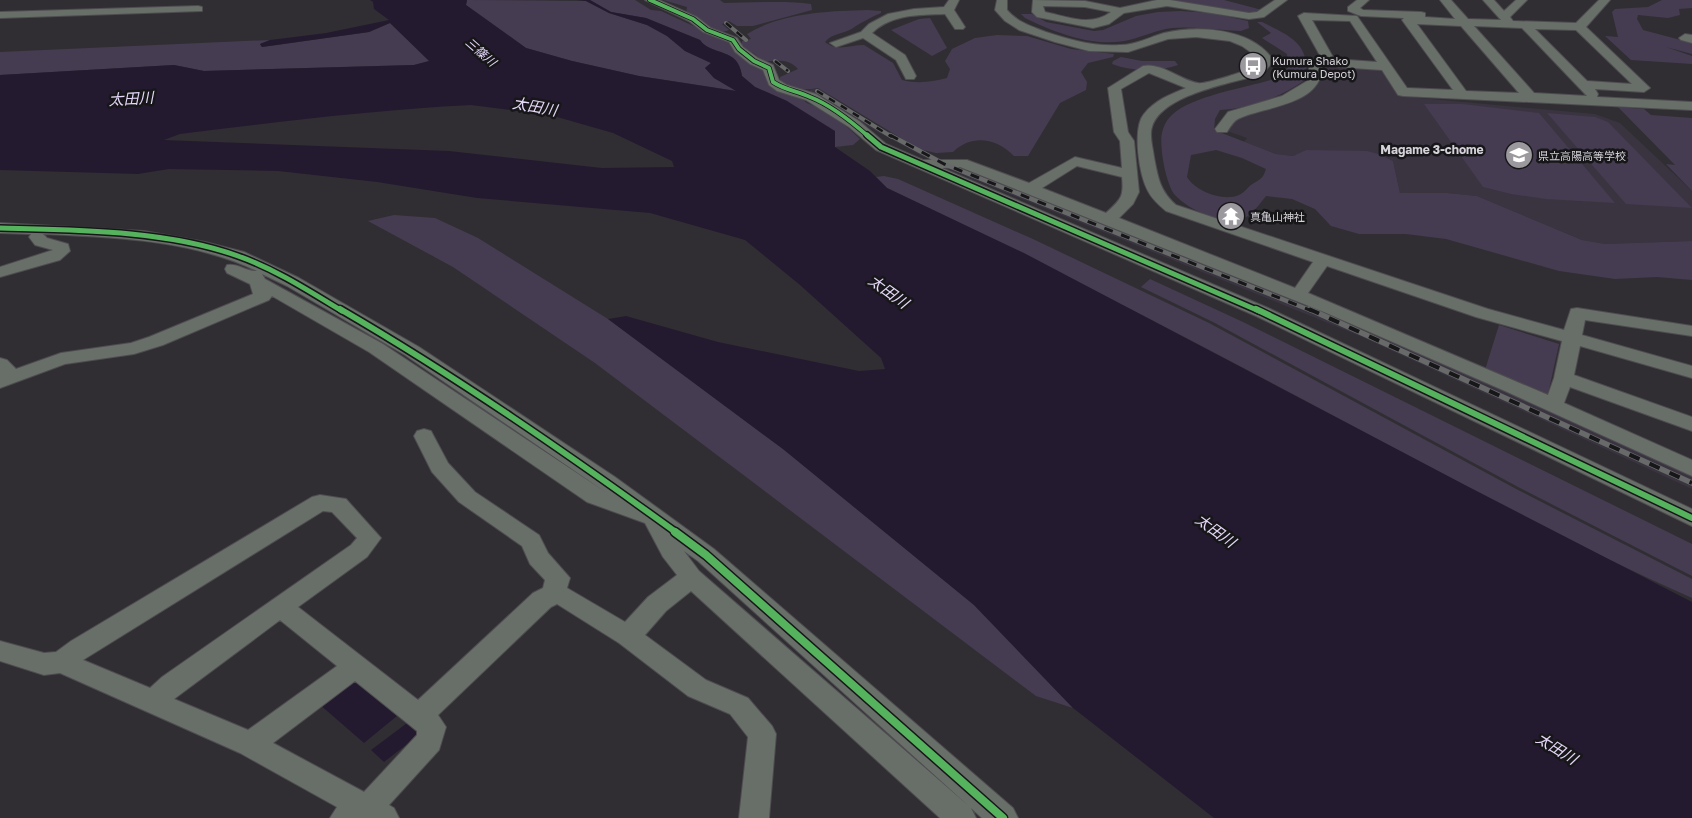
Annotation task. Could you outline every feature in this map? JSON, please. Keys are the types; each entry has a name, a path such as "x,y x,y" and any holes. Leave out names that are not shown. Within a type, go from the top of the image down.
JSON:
{"street":[{"path":"35,14 36,5 42,0"},
{"path":"650,0 693,19 707,30 733,40 740,49 754,60 769,68 773,82 782,88 811,97 854,124 880,147 920,166 1262,312 1692,518"},
{"path":"1002,0 1001,10 1014,23 1076,45 1132,48 1173,35 1193,34 1211,35 1241,41 1262,53 1266,63 1258,72 1200,89 1168,101 1155,109 1148,118 1144,130 1151,185 1158,198 1172,208 1190,216 1482,313 1571,340 1692,372"},
{"path":"1120,12 1085,4 1038,1 1038,12 1042,15 1083,25 1100,24 1120,12 1139,6 1165,2 1249,16 1260,15 1282,0"},
{"path":"1364,0 1352,10 1361,13 1424,15 1436,4 1464,22 1530,98"},
{"path":"1488,0 1506,19"},
{"path":"1506,19 1507,14 1522,0"},
{"path":"1579,27 1604,0"},
{"path":"836,43 865,34 873,24 903,13 946,4 959,27"},
{"path":"1255,4 1270,8"},
{"path":"0,15 198,9"},
{"path":"1330,63 1304,16 1353,18 1403,92 1692,106"},
{"path":"1463,95 1408,20 1464,22 1506,19 1525,25 1579,27 1644,88 1583,85"},
{"path":"1525,25 1598,101"},
{"path":"865,34 901,58 910,76"},
{"path":"1195,46 1217,45 1247,53 1262,53"},
{"path":"1222,129 1233,115 1258,110 1311,86 1316,76 1316,62 1384,66"},
{"path":"1108,220 1128,201 1131,192 1127,141 1121,132 1114,88 1147,69 1165,74 1200,89"},
{"path":"1030,189 1075,161 1130,174"},
{"path":"920,166 962,163 1299,294 1554,404 1692,469"},
{"path":"0,228 144,236 205,247 238,256 293,282 412,351 607,482 706,556 1003,818"},
{"path":"0,237 146,246 189,254 237,270 376,348 452,397 596,497 654,517 671,551 691,577 961,818"},
{"path":"0,272 54,256 62,251 62,247 41,242 37,238"},
{"path":"4,375 61,359 134,348 156,341 263,296 255,276 236,265 238,256"},
{"path":"1299,294 1323,260"},
{"path":"1554,404 1564,378 1577,313 1692,331"},
{"path":"1564,378 1692,424"},
{"path":"424,436 440,466 467,497 530,541 538,558 558,578 553,594"},
{"path":"62,662 80,648 320,503 338,505 370,538 359,551 171,685 154,702"},
{"path":"628,636 657,604 691,577"},
{"path":"419,716 542,600 553,594 563,596 628,636 697,688 739,706 762,734 754,818"},
{"path":"0,651 44,664 62,662 250,744 364,812 429,741 432,727 281,607"},
{"path":"250,744 356,666"}],"shaded area":[{"path":"467,0 586,1 609,13 647,25 667,36 685,51 711,63 705,68 714,78 737,91 639,76 572,61 526,48 466,5"},
{"path":"590,0 635,0 651,10 661,11 728,42 734,51 763,69 807,103 833,114 860,139 853,145 835,147 787,101 755,87 742,76 740,67 730,56 711,49 700,40 646,18 611,12"},
{"path":"663,0 720,0 724,3 801,3 811,4 812,10 753,26 737,26 729,21 722,24 729,30 723,32 706,27 686,13 687,7"},
{"path":"1167,0 1224,0 1262,10 1258,14"},
{"path":"1662,0 1692,0 1692,8 1679,9 1680,15 1668,18 1638,15 1637,19 1643,30 1692,43 1692,54 1666,47 1692,56 1692,64 1631,60 1605,36 1618,37 1612,12 1615,9 1648,7"},
{"path":"881,11 881,13 831,37 825,42 834,47 864,45 893,63 902,80 924,82 947,78 950,69 945,61 952,49 975,38 997,35 1027,36 1071,49 1114,54 1113,57 1088,63 1081,72 1087,82 1086,90 1060,103 1028,156 1014,156 1000,145 984,141 968,142 953,152 936,153 919,149 818,88 798,89 780,81 780,77 798,69 786,61 762,61 755,54 742,47 742,41 751,39 747,34 760,27 790,17 821,12"},
{"path":"1158,12 1211,13 1248,21 1249,28 1241,31 1172,28 1124,41 1099,42 1060,33 1025,18 1021,14 1032,14 1046,22 1094,31 1103,30 1136,16"},
{"path":"930,18 947,48 932,56 891,30 919,19"},
{"path":"1257,22 1262,22 1282,32 1297,43 1305,58 1305,80 1285,92 1264,101 1220,110 1215,119 1214,130 1276,154 1293,156 1306,150 1367,151 1378,154 1393,161 1400,193 1447,193 1477,196 1582,240 1605,244 1692,241 1692,280 1657,277 1615,279 1559,271 1446,239 1406,234 1359,234 1331,226 1315,209 1292,199 1266,196 1248,216 1231,220 1210,216 1190,207 1175,195 1166,174 1161,139 1165,125 1173,114 1195,101 1281,77 1288,67 1287,54 1262,38 1271,33","holes":["1216,150 1242,158 1266,169 1261,178 1239,195 1225,197 1210,194 1196,187 1187,177 1191,155"]},
{"path":"390,23 430,61 414,65 204,71 174,65 0,75 0,52 270,40 260,44 262,47 369,32"},
{"path":"1121,57 1142,61 1175,61 1178,65 1162,69 1145,70 1128,69 1112,64 1113,61"},
{"name":"県立高陽高等学校","path":"1322,65 1383,69 1398,96 1595,114 1620,123 1692,191 1692,241 1605,244 1582,240 1477,196 1447,193 1400,193 1393,161 1306,150 1293,156 1276,154 1244,142 1247,138 1227,131 1236,117 1262,112 1314,87"},
{"path":"818,88 874,124 952,165 1366,328 1692,475 1692,489 1360,336 943,167 865,125 809,90"},
{"path":"1424,104 1462,104 1539,113 1615,203 1546,199 1511,194 1483,187"},
{"path":"1618,107 1644,109 1651,115 1692,118 1692,191 1666,164 1675,165"},
{"path":"1547,113 1595,117 1608,122 1692,208 1626,204"},
{"path":"884,176 898,179 1035,240 1209,323 1518,490 1692,579 1692,598 1601,556 1113,300 887,188 876,177"},
{"path":"394,215 435,218 478,238 608,319 783,449 974,605 1073,708 1036,696 595,363 453,267 368,221"},
{"path":"1150,279 1243,322 1692,544 1692,576 1520,488 1213,322 1141,287"},
{"path":"1499,325 1559,344 1548,394 1542,395 1485,370"}],"water":[{"path":"370,0 467,0 466,5 526,48 572,61 639,76 736,91 714,78 705,68 711,63 685,51 667,36 647,25 609,13 586,1 577,0 590,0 611,12 646,18 700,40 711,49 724,53 735,60 740,67 742,76 755,87 787,101 835,131 835,147 870,171 887,188 1024,253 1692,602 1692,818 1214,818 1073,708 974,605 783,449 608,319 626,316 718,342 859,371 885,369 881,358 800,285 745,240 650,213 477,198 377,182 278,171 169,169 138,174 0,170 0,75 174,65 204,71 414,65 429,61 390,23 369,32 262,47 260,44 270,40 326,33 389,20 374,9 373,2","holes":["471,105 550,115 613,133 672,161 674,167 602,168 449,151 164,140 180,134 253,125 434,107"]},
{"path":"352,679 397,716 364,743 319,704"},
{"path":"407,723 419,735 384,762 371,750"}],"railway":[{"path":"726,23 746,40"},
{"path":"775,61 788,71"},
{"path":"817,91 892,137"},
{"path":"890,135 944,164 1312,311"},
{"path":"1309,309 1692,483"}],"cycle path":[{"path":"650,0 693,19 707,30 733,40 739,49 754,61 769,68 773,82 782,88 811,97 854,124 881,147 1262,312 1692,518"},
{"path":"0,228 144,236 205,247 238,256 293,282 412,351 607,482 706,555 1003,818"}],"place":[{"name":"Kumura Shako (Kumura Depot)","path":"1253,66"},
{"name":"県立高陽高等学校","path":"1519,155"},
{"name":"真亀山神社","path":"1231,216"}],"district":[{"name":"Magame 3-chome","path":"1432,149"}],"water label":[{"name":"三篠川","path":"481,52"},
{"name":"太田川","path":"131,98"},
{"name":"太田川","path":"535,106"},
{"name":"太田川","path":"889,291"},
{"name":"太田川","path":"1216,530"},
{"name":"太田川","path":"1557,748"}]}
